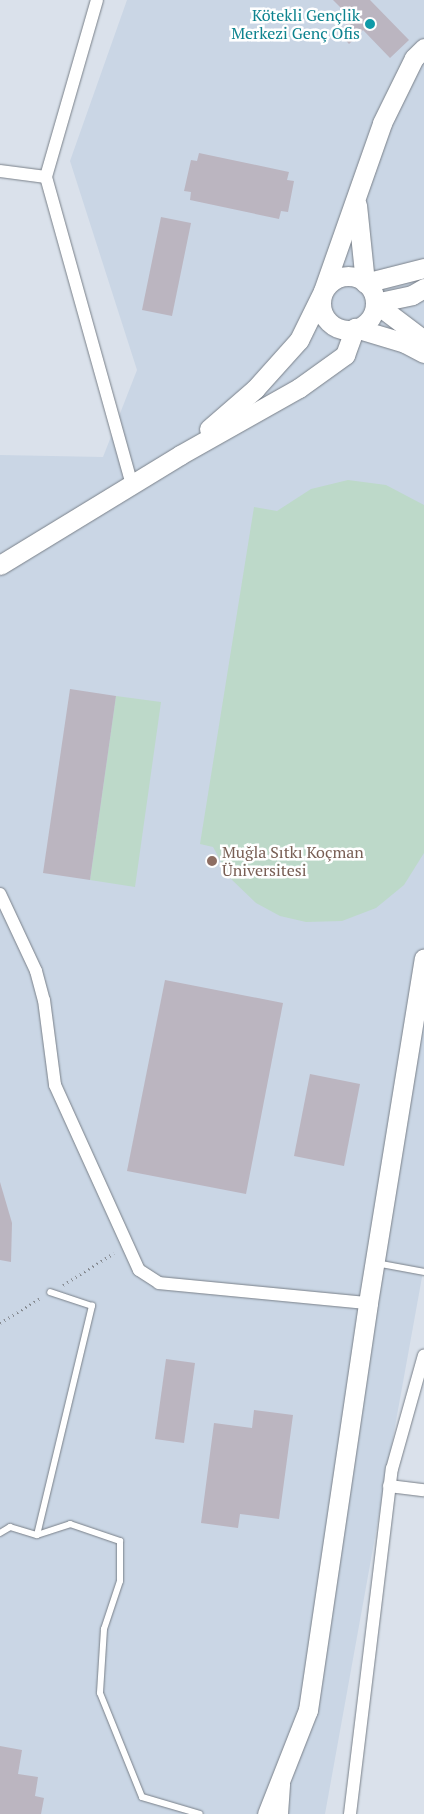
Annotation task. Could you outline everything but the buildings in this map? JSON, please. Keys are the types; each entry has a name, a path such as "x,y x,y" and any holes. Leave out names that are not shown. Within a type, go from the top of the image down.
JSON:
{"street":[{"path":"97,0 46,177 132,484"},
{"path":"424,48 414,58 382,124 357,202 336,249 324,291 322,308 330,323 346,329 355,328 405,343 424,352"},
{"path":"0,171 46,177"},
{"path":"0,565 180,455 299,388 346,355 355,328 369,319 374,302 373,294 365,282 357,202"},
{"path":"180,455 255,389 299,340 328,284 345,276 365,282 424,268"},
{"path":"374,302 412,295 424,288"},
{"path":"374,302 424,340"},
{"path":"0,894 3,910 36,971 44,1000 55,1085 139,1270 159,1283 368,1303"},
{"path":"267,1814 284,1777 308,1710 368,1303 424,959"},
{"path":"350,1814 390,1486 424,1355"},
{"path":"390,1486 424,1490"},
{"path":"282,1814 284,1777"}],"lane":[{"path":"375,1263 424,1272"},
{"path":"37,1535 92,1306 50,1292"},
{"path":"0,1533 10,1527 37,1535 70,1524 120,1541 120,1581 104,1629 100,1693 142,1797 200,1814"}],"shaded area":[{"name":"Muğla Sıtkı Koçman Üniversitesi","path":"127,0 424,0 424,1266 325,1814 0,1814 0,455 103,457 137,370 70,161"}],"green space":[{"path":"348,480 386,485 424,505 424,853 404,885 376,908 342,921 306,922 280,916 256,903 230,878 213,847 200,844 254,507 277,511 311,489"},
{"path":"116,696 161,702 135,887 90,880"}],"place":[{"name":"Kötekli Gençlik Merkezi Genç Ofis","path":"370,24"},
{"name":"Muğla Sıtkı Koçman Üniversitesi","path":"212,861"}]}
